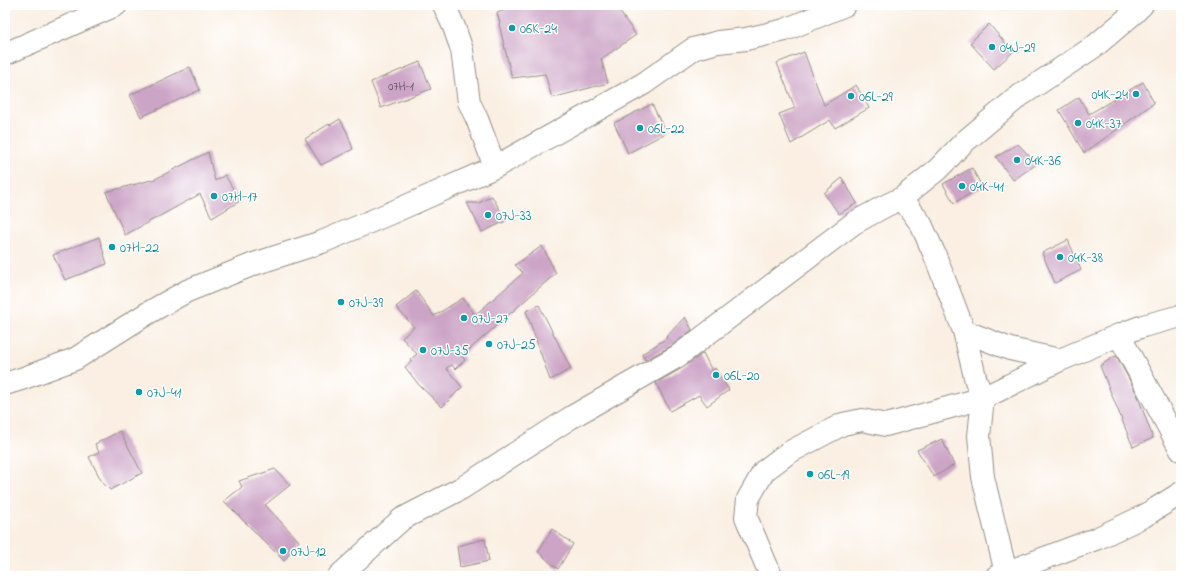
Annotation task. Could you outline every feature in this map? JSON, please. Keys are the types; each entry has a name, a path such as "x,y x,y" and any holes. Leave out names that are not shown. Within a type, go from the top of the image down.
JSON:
{"street":[{"path":"5,54 116,5"},
{"path":"444,5 462,50 469,102 495,166"},
{"path":"5,384 75,359 148,313 187,291 254,264 322,242 495,166 643,84 693,49 718,42 746,39 785,30 845,5"},
{"path":"339,576 402,519 462,488 570,418 678,356 854,223 902,198 938,169 963,143 1018,97 1095,46 1142,5"},
{"path":"902,198 921,224 934,253 964,331 976,381 983,398 979,436 983,477 1001,574 1098,538 1144,516 1181,493"},
{"path":"771,576 746,517 748,500 764,471 788,453 843,424 862,420 886,425 983,398 1060,360 1118,335 1143,326 1181,316"},
{"path":"964,331 1010,349 1060,360"},
{"path":"1118,335 1181,450"}],"building":[{"path":"519,5 615,5 636,35 601,59 608,83 552,98 545,74 512,78 497,13"},
{"name":"04J-29","path":"989,24 1013,52 994,69 970,43"},
{"path":"804,52 824,105 856,85 869,108 835,128 830,120 791,144 779,114 795,108 777,63"},
{"path":"420,62 431,89 381,108 371,82"},
{"path":"190,67 200,90 141,117 130,95"},
{"path":"1143,82 1154,103 1084,153 1059,110 1079,97 1089,114"},
{"name":"06L-22","path":"652,104 666,133 628,153 614,123"},
{"path":"340,119 347,132 353,149 321,165 305,139"},
{"name":"04K-36","path":"1018,144 1037,164 1013,180 996,157"},
{"path":"208,152 215,181 225,175 240,201 212,218 200,194 125,235 106,192 155,179"},
{"name":"04K-41","path":"972,168 982,187 954,203 943,184"},
{"path":"842,178 857,203 839,214 824,193"},
{"name":"07J-33","path":"492,196 506,221 482,232 467,203 479,203"},
{"path":"99,237 107,264 65,280 53,255"},
{"name":"04K-38","path":"1068,240 1081,270 1055,283 1042,253"},
{"path":"542,246 556,273 462,356 465,360 455,369 452,365 446,368 462,387 442,407 419,385 405,367 417,354 402,338 414,327 396,307 416,291 434,316 463,298 475,315 523,273 515,265"},
{"path":"539,305 571,369 550,380 526,311"},
{"path":"685,317 692,330 671,346 645,360 642,354 667,338 666,337"},
{"path":"703,353 712,371 715,368 729,390 707,406 699,395 670,411 656,383 684,367"},
{"path":"1115,356 1117,357 1137,394 1153,438 1133,447 1100,366"},
{"path":"120,431 142,473 110,490 102,482 89,457 99,452 95,444"},
{"path":"942,439 954,465 934,477 917,450"},
{"path":"275,469 290,485 265,505 299,541 284,561 224,501 242,487 239,481"},
{"path":"552,529 573,544 558,569 538,552"},
{"path":"485,539 489,561 460,567 457,546"}],"place":[{"name":"06K-24","path":"512,28"},
{"name":"04J-29","path":"992,47"},
{"name":"04K-24","path":"1136,94"},
{"name":"06L-29","path":"851,96"},
{"name":"04K-37","path":"1078,123"},
{"name":"06L-22","path":"640,128"},
{"name":"04K-36","path":"1017,160"},
{"name":"04K-41","path":"962,186"},
{"name":"07H-17","path":"214,196"},
{"name":"07J-33","path":"488,215"},
{"name":"07H-22","path":"112,247"},
{"name":"04K-38","path":"1060,257"},
{"name":"07J-39","path":"341,302"},
{"name":"07J-27","path":"464,318"},
{"name":"07J-25","path":"489,344"},
{"name":"07J-35","path":"423,350"},
{"name":"06L-20","path":"716,375"},
{"name":"07J-41","path":"139,392"},
{"name":"06L-19","path":"810,474"},
{"name":"07J-12","path":"283,551"}]}
